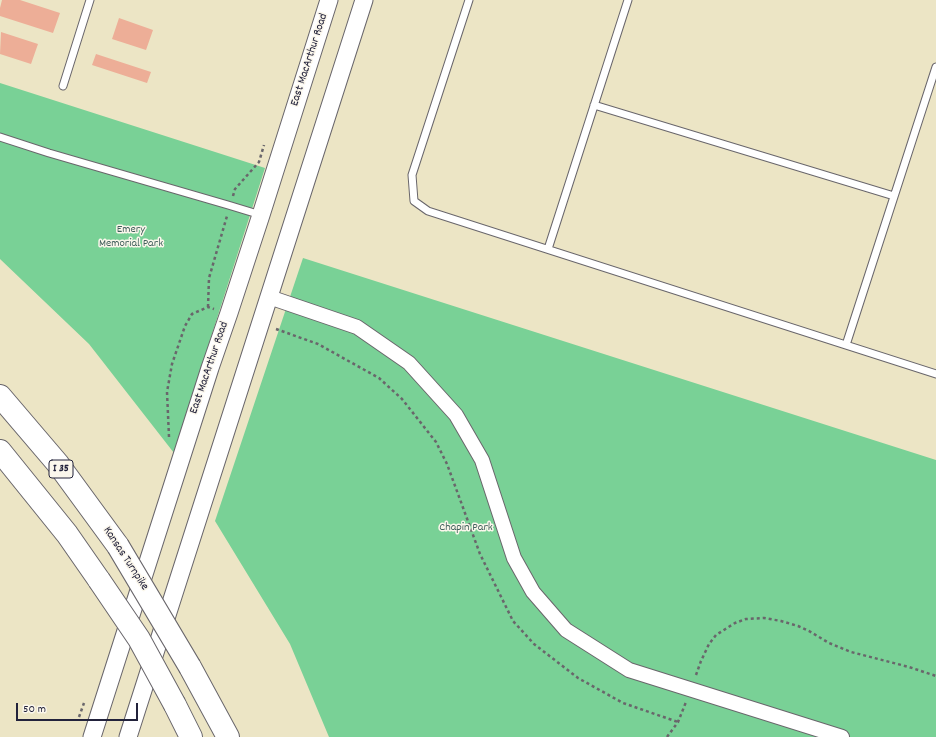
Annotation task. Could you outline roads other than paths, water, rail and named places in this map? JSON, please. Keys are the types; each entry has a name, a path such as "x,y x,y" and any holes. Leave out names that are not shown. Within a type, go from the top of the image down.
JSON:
{"highway":[{"name":"Kansas Turnpike","path":"0,396 58,464 118,546 190,667 228,737"},
{"path":"0,451 67,534 139,639 191,737"}],"street":[{"name":"East MacArthur Road","path":"92,737 210,368 261,216 329,0"},
{"path":"128,737 364,0"},
{"path":"269,297 357,327 409,363 456,415 482,460 514,558 533,592 566,630 629,670 842,737"}],"lane":[{"path":"63,86 90,0"},
{"path":"469,0 412,175 414,201 428,211 936,374"},
{"path":"548,249 628,0"},
{"path":"846,345 936,67"},
{"path":"594,105 894,196"},
{"path":"0,137 261,216"}],"park label":[{"name":"Emery Memorial Park","path":"131,237"},
{"name":"Chapin Park","path":"466,528"}]}
